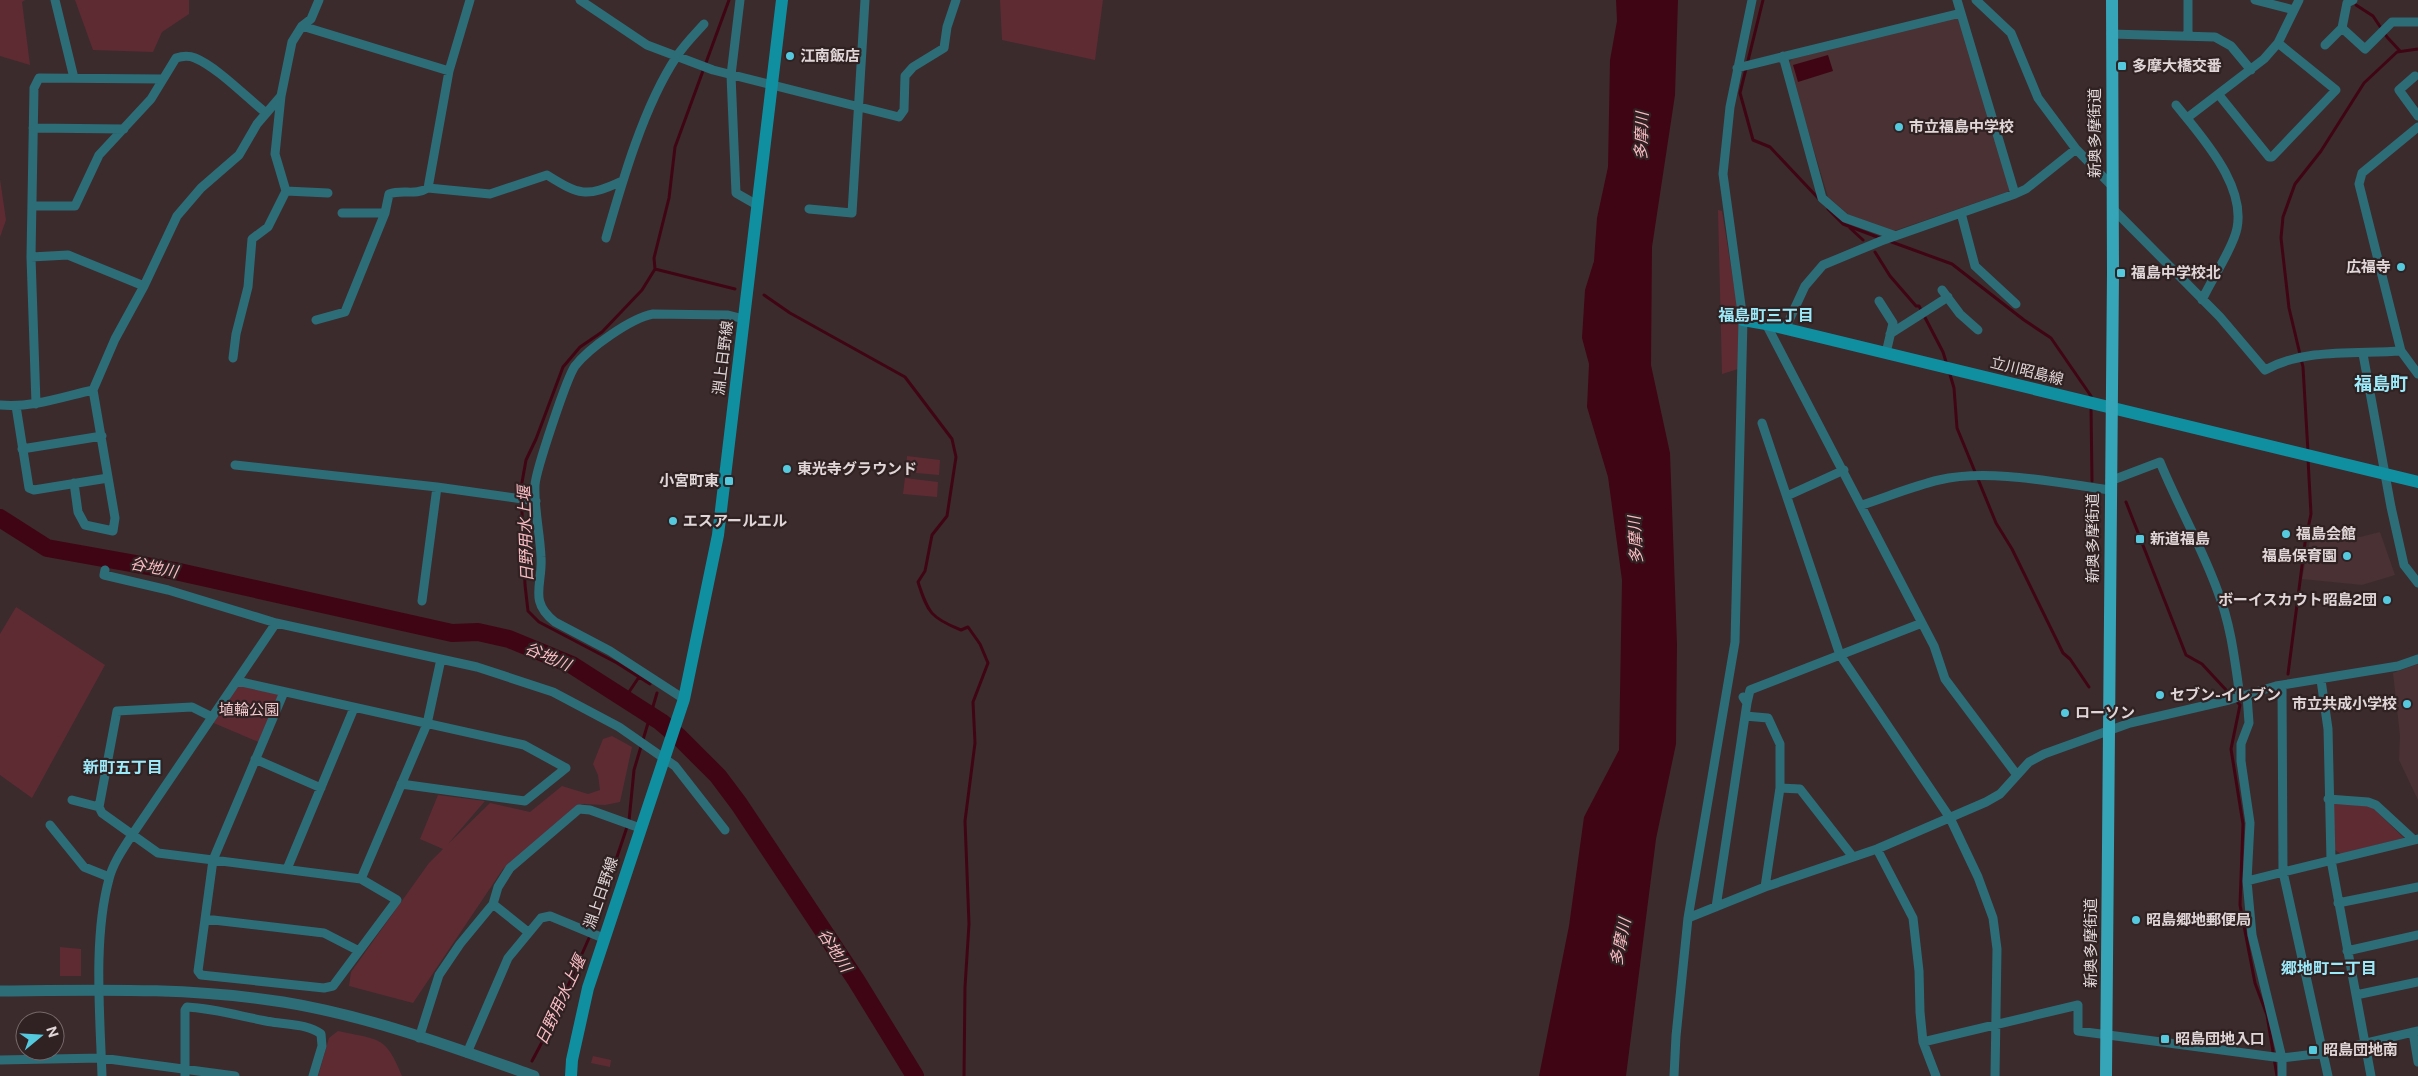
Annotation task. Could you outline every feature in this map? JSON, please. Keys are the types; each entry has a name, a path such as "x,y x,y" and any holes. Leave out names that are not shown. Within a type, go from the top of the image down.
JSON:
{"main road":[{"name":"淵上日野線","path":"571,1076 578,1027 603,938 684,699 718,535 782,0"},
{"name":"新奥多摩街道","path":"2106,1076 2113,209 2112,0"},
{"name":"立川昭島線","path":"1744,320 2385,474"},
{"path":"2385,474 2418,482"}],"street":[{"path":"55,0 74,78"},
{"path":"233,358 236,334 248,287 252,239 268,227 286,191 275,154 281,96 292,42 302,26 311,19 319,0"},
{"path":"428,188 449,71 470,0"},
{"path":"580,0 647,45 701,66 899,117 904,110 905,76 913,67 944,48 947,27 956,0"},
{"path":"594,0 597,12"},
{"path":"740,0 731,75 736,193 756,205"},
{"path":"808,209 852,213 865,0"},
{"path":"1674,1076 1676,1036 1688,918 1735,642 1744,320 1723,174 1724,152 1744,66 1752,0"},
{"path":"1957,0 2015,194"},
{"path":"1976,0 2011,33 2038,98 2076,149 2112,186"},
{"path":"2188,0 2188,35"},
{"path":"2255,0 2294,10"},
{"path":"2187,118 2264,59 2278,43 2299,0"},
{"path":"2325,45 2342,28 2347,3 2352,0"},
{"path":"1744,66 1961,13"},
{"path":"2342,28 2365,49 2392,22 2418,22"},
{"path":"606,238 622,181 658,90 677,56 704,24"},
{"path":"302,26 337,35 449,71"},
{"path":"2111,34 2208,36 2223,40 2251,70"},
{"path":"2219,95 2269,157 2272,157 2336,90 2278,43"},
{"path":"32,206 75,206 100,155 151,99 176,58 183,56 193,57 205,64 266,113"},
{"path":"1783,56 1822,198 1845,218 1893,237"},
{"path":"2415,76 2398,90 2418,116"},
{"path":"36,404 31,257 34,88 39,78 162,80"},
{"path":"74,484 78,512 85,525 113,531 115,518 93,390 115,339 144,286 177,216 201,188 239,155 257,124 281,96"},
{"path":"2176,105 2216,154 2230,182 2236,208 2235,237 2202,300"},
{"path":"2418,127 2362,173 2359,184 2401,351 2418,374"},
{"path":"33,128 124,129"},
{"path":"1785,329 1805,286 1823,264 2026,189 2076,149"},
{"path":"316,320 346,312 385,213 389,194 395,192 419,193 428,188 490,194 547,174 576,192 604,190 622,181"},
{"path":"286,191 328,193"},
{"path":"2113,209 2220,317 2266,370 2281,361 2300,357 2401,351"},
{"path":"342,213 385,213"},
{"path":"1961,213 1975,266 2016,304"},
{"path":"31,257 68,255 144,286"},
{"path":"1890,334 1945,294 1960,314 1976,324"},
{"path":"1879,301 1893,323 1886,354"},
{"path":"684,699 637,667 555,622 544,613 538,600 541,558 535,483 540,462 574,368 588,353 642,316 653,314 728,315 744,319"},
{"path":"1766,324 1844,470 1934,646 1945,680 2017,775"},
{"path":"2363,354 2404,565 2418,583"},
{"path":"0,405 36,404 93,390"},
{"path":"16,406 29,488 34,490 108,478"},
{"path":"1762,423 1840,655 1950,818 1978,877 1992,918 1997,949 1995,1076"},
{"path":"22,449 102,436"},
{"path":"1862,505 1938,480 1978,477 2015,478 2110,486 2160,462 2199,543 2219,594 2232,644 2238,697 2249,723 2241,744 2241,761 2250,823 2247,880 2253,943 2282,1076"},
{"path":"235,465 437,487 536,501"},
{"path":"1787,496 1844,470"},
{"path":"422,601 437,487"},
{"path":"105,570 104,575 168,590 276,623 495,672 553,692 619,727 665,756 726,830"},
{"path":"102,1076 99,989 103,908 109,877 119,855 132,835 276,623"},
{"path":"1716,907 1745,716 1745,700 1750,690 1922,623"},
{"path":"361,879 427,724 441,659"},
{"path":"1688,918 1764,888 1877,849 1950,818 2000,794 2030,762 2044,754 2130,723 2282,685 2398,666 2418,659"},
{"path":"2320,680 2328,729 2328,799 2331,860 2371,1076"},
{"path":"237,681 524,745 566,768 524,802 401,784"},
{"path":"2282,685 2283,872 2328,1076"},
{"path":"212,717 192,706 117,711 99,807 102,813 158,853 213,860 287,869 361,879 397,900 333,986 324,988 201,975 198,971 213,860 284,692"},
{"path":"287,869 354,708"},
{"path":"1745,716 1768,718 1780,744 1780,788 1764,888"},
{"path":"255,759 321,788"},
{"path":"1780,788 1800,789 1854,857"},
{"path":"2328,799 2368,802 2376,805 2416,840"},
{"path":"72,800 99,807"},
{"path":"419,1038 439,975 460,944 493,904 498,887 510,868 579,809 590,810 640,828"},
{"path":"50,824 84,867 109,877"},
{"path":"2247,880 2416,840"},
{"path":"1877,849 1913,918 1919,971 1923,1042 1936,1076"},
{"path":"2338,903 2418,887"},
{"path":"493,904 528,932"},
{"path":"467,1052 508,958 540,918 550,916 603,938"},
{"path":"205,919 324,933 359,950"},
{"path":"2347,951 2418,935"},
{"path":"2356,995 2418,982"},
{"path":"0,991 99,989 188,991 285,1003 332,1012 467,1052 534,1076"},
{"path":"1923,1042 2078,1005 2078,1031 2106,1033 2277,1058 2324,1053 2416,1032 2418,1062"},
{"path":"185,1073 185,1010 187,1008 197,1008 216,1009 272,1022 300,1026 319,1032 322,1034 322,1046 313,1076"},
{"path":"0,1060 101,1058 185,1073 235,1076"}],"shaded area":[{"name":"市立福島中学校","path":"1959,15 2010,191 1894,231 1849,215 1828,197 1788,64 1792,59"},
{"name":"福島保育園","path":"2312,531 2360,537 2380,532 2395,575 2362,585 2302,579"},
{"name":"市立共成小学校","path":"2418,664 2418,800 2399,760 2400,736 2393,673"}],"green space":[{"path":"0,0 25,0 22,2 30,65 0,56"},
{"path":"75,0 189,0 189,14 162,32 153,52 93,50"},
{"path":"1000,0 1103,0 1095,60 1002,40"},
{"path":"0,179 6,220 0,237"},
{"path":"1718,210 1722,211 1739,317 1738,369 1722,374"},
{"path":"907,456 940,460 939,475 906,472"},
{"path":"905,478 938,482 937,497 903,494"},
{"path":"16,607 105,665 32,798 0,775 0,634"},
{"name":"埴輪公園","path":"237,681 284,692 261,743 209,721"},
{"path":"612,736 632,747 620,802 605,805 582,804 503,869 413,1003 349,986 351,972 429,863 443,849 420,839 438,795 485,801 448,844 490,803 530,812 562,786 588,794 600,790 598,775 593,764 603,739"},
{"path":"2333,804 2367,805 2374,809 2404,838 2341,854 2335,850"},
{"path":"60,947 81,949 81,976 60,976"},
{"path":"338,1031 372,1038 385,1046 391,1053 402,1076 318,1076 329,1038"},
{"path":"593,1056 611,1060 610,1067 591,1063"}],"water":[{"name":"多摩川","path":"1616,0 1678,0 1675,95 1652,247 1651,365 1670,453 1677,644 1676,744 1656,839 1626,1076 1539,1076 1569,926 1584,817 1619,750 1622,580 1608,477 1587,407 1589,364 1582,338 1585,290 1594,261 1597,218 1608,167 1610,60 1617,21"},
{"path":"1828,55 1833,71 1798,82 1793,65"}],"waterway":[{"path":"655,269 654,258 669,198 675,147 729,0"},
{"path":"1763,0 1740,93 1753,140 1770,147 1819,199"},
{"path":"2356,5 2373,16 2387,37 2400,51"},
{"path":"2308,452 2303,367 2289,308 2281,238 2283,217 2295,184 2321,151 2364,83 2397,52 2418,49"},
{"path":"1828,209 1843,224 1880,238"},
{"path":"1850,228 1863,240"},
{"path":"1889,241 1952,264 2024,320 2051,338 2091,396 2091,401"},
{"path":"1875,252 1890,276 1916,306 1919,306 1943,352 1947,365"},
{"path":"655,269 735,289"},
{"name":"日野用水上堰","path":"650,684 617,663 539,622 528,611 525,585 521,488 526,460 536,439 563,367 580,347 602,332 642,290 655,269"},
{"path":"764,295 790,313 905,377 952,439 956,457 947,516 932,535 925,571 918,582 928,608 932,613 943,622 961,630 968,627 980,644 988,663 973,702 975,743 965,821 969,924 965,987 964,1076"},
{"path":"1949,371 1954,388 1957,428 1996,523 2012,549 2063,653 2070,659 2089,687"},
{"path":"2091,407 2092,481"},
{"path":"2288,674 2305,543 2311,514 2308,459"},
{"path":"2126,502 2186,655 2202,664 2240,705 2231,749 2243,824 2240,905 2255,983 2267,1015 2277,1076"},
{"name":"谷地川","path":"0,518 47,548 175,571 452,633 478,632 509,639 572,665 661,722 718,776 739,804 856,980 915,1076"},
{"path":"625,698 639,677"},
{"name":"日野用水上堰","path":"629,821 634,770 657,693"},
{"name":"日野用水上堰","path":"592,931 627,827"},
{"name":"日野用水上堰","path":"532,1061 549,1029 589,938"}],"place":[{"name":"江南飯店","path":"790,56"},
{"name":"多摩大橋交番","path":"2122,66"},
{"name":"市立福島中学校","path":"1899,127"},
{"name":"広福寺","path":"2401,267"},
{"name":"福島中学校北","path":"2121,273"},
{"name":"東光寺グラウンド","path":"787,469"},
{"name":"小宮町東","path":"729,481"},
{"name":"エスアールエル","path":"673,521"},
{"name":"福島会館","path":"2286,534"},
{"name":"新道福島","path":"2140,539"},
{"name":"福島保育園","path":"2347,556"},
{"name":"ボーイスカウト昭島2団","path":"2387,600"},
{"name":"セブン-イレブン","path":"2160,695"},
{"name":"市立共成小学校","path":"2407,704"},
{"name":"ローソン","path":"2065,713"},
{"name":"昭島郷地郵便局","path":"2136,920"},
{"name":"昭島団地入口","path":"2165,1039"},
{"name":"昭島団地南","path":"2313,1050"}],"district":[{"name":"福島町三丁目","path":"1766,315"},
{"name":"福島町","path":"2381,384"},
{"name":"新町五丁目","path":"123,767"},
{"name":"郷地町二丁目","path":"2329,968"}]}
